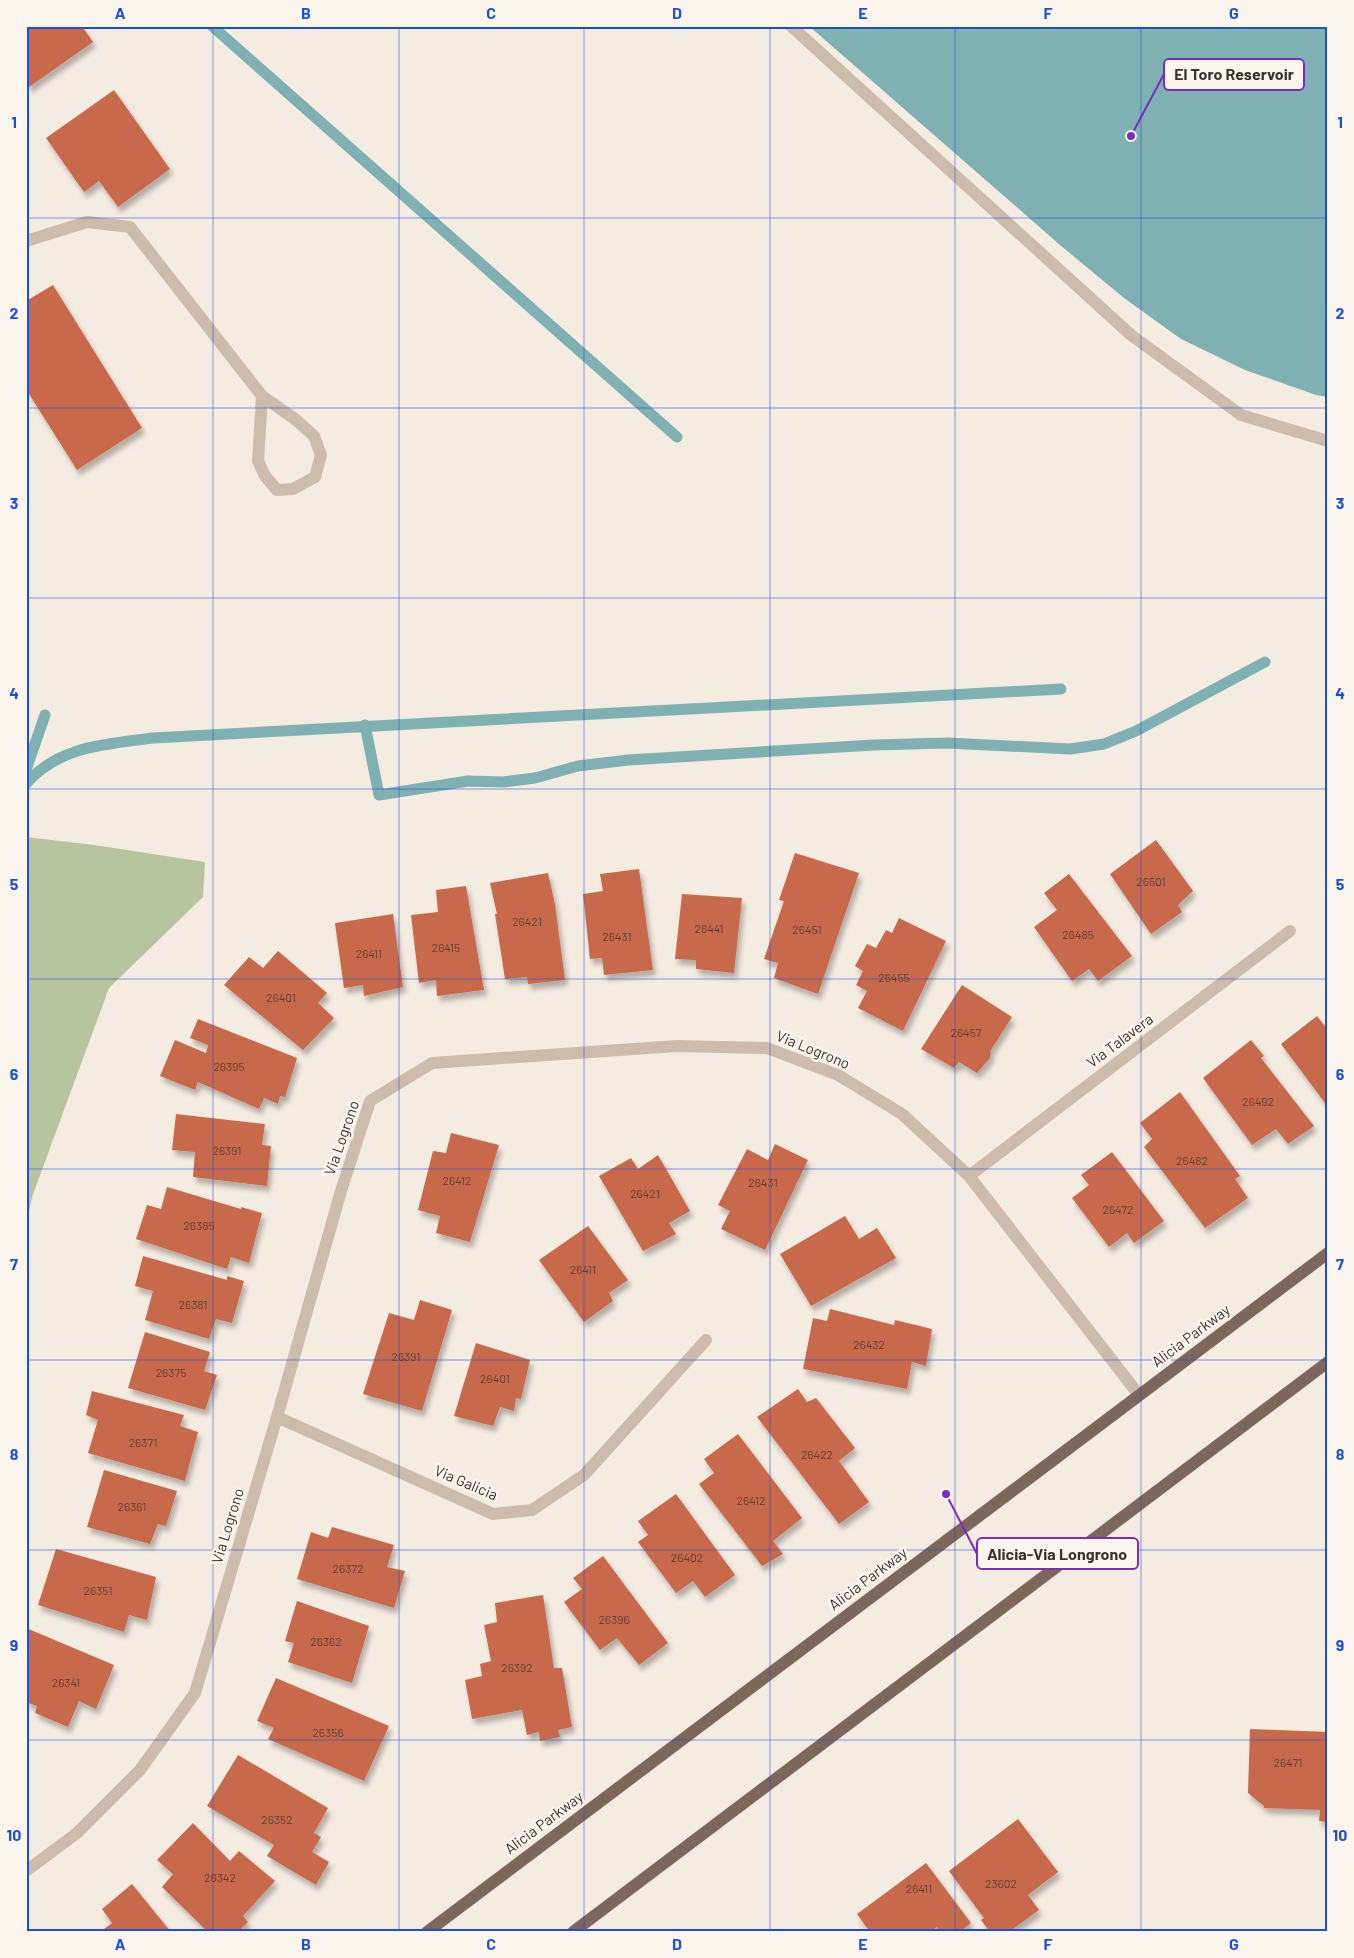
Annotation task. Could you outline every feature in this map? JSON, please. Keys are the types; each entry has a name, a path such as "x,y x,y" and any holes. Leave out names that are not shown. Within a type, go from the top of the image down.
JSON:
{"main road":[{"name":"Alicia Parkway","path":"427,1932 1328,1253"},
{"path":"573,1932 1328,1362"}],"street":[{"path":"791,26 1131,336 1241,415 1328,441"},
{"path":"26,242 87,222 130,227 262,396 295,419 314,436 321,455 315,477 293,489 277,490 265,476 258,460 262,396"},
{"name":"Via Talavera","path":"969,1176 1290,931"},
{"name":"Via Logrono","path":"26,1872 78,1833 140,1770 195,1693 278,1417 341,1191 370,1101 432,1063 677,1046 767,1048 838,1075 902,1114 969,1176 1139,1395"},
{"name":"Via Galicia","path":"278,1417 492,1514 532,1510 584,1475 706,1340"}],"green space":[{"path":"26,837 205,862 203,897 109,988 32,1197 26,1227"}],"water":[{"path":"809,26 1328,26 1328,397 1316,395 1245,370 1181,339 1124,298 1060,245"}],"building":[{"path":"26,26 82,26 93,42 29,87 26,83"},
{"path":"114,90 170,169 118,207 99,181 84,192 46,138"},
{"path":"53,285 142,428 77,470 26,389 26,301"},
{"path":"1156,840 1193,891 1178,905 1182,912 1151,934 1110,874"},
{"path":"795,853 859,873 818,994 774,978 778,963 764,959 784,901 779,900"},
{"path":"639,869 653,970 604,975 602,958 590,959 583,894 603,891 600,874"},
{"path":"548,873 555,904 565,980 528,984 527,977 505,979 495,914 497,914 490,883"},
{"path":"1069,874 1132,956 1098,981 1089,969 1072,981 1034,927 1057,910 1044,893"},
{"path":"466,886 484,990 437,996 436,980 419,983 411,915 438,912 436,890"},
{"path":"682,894 742,898 734,973 696,969 696,960 675,959"},
{"path":"393,914 403,987 364,996 363,985 344,988 335,923"},
{"path":"899,918 946,941 903,1031 858,1008 867,991 856,985 863,971 855,966 867,944 876,948 886,930 892,933"},
{"path":"278,951 327,993 318,1003 334,1018 303,1050 224,985 249,957 263,968"},
{"path":"962,985 1012,1017 991,1050 990,1058 977,1073 959,1062 954,1068 921,1049"},
{"path":"1317,1016 1328,1030 1328,1107 1281,1044"},
{"path":"198,1019 297,1058 285,1097 280,1096 278,1104 264,1098 259,1109 198,1082 195,1090 160,1076 175,1040 206,1053 208,1045 190,1038"},
{"path":"1251,1040 1264,1056 1261,1058 1314,1126 1288,1144 1276,1129 1252,1145 1203,1078"},
{"path":"1180,1092 1240,1176 1235,1179 1248,1198 1205,1228 1144,1147 1152,1139 1140,1123"},
{"path":"176,1114 265,1124 262,1145 271,1146 267,1186 193,1177 195,1152 172,1150"},
{"path":"451,1133 499,1145 470,1242 436,1233 440,1216 418,1210 433,1151 446,1153"},
{"path":"775,1144 808,1160 765,1250 721,1229 730,1211 718,1205 747,1149 768,1160"},
{"path":"1112,1152 1164,1221 1134,1243 1127,1233 1109,1247 1072,1198 1089,1185 1081,1175"},
{"path":"658,1155 690,1211 669,1223 676,1234 643,1251 599,1176 631,1158 638,1169"},
{"path":"167,1187 241,1209 241,1207 262,1213 249,1263 231,1257 227,1269 136,1239 147,1205 161,1209"},
{"path":"845,1216 859,1239 877,1228 896,1258 811,1306 780,1254"},
{"path":"588,1226 628,1280 609,1293 613,1301 584,1322 539,1260"},
{"path":"143,1256 227,1280 227,1276 244,1281 232,1323 216,1319 209,1339 145,1320 153,1291 135,1286"},
{"path":"420,1300 452,1310 422,1411 363,1394 389,1313 414,1320"},
{"path":"830,1309 894,1325 895,1320 932,1329 926,1366 912,1362 907,1389 803,1369 813,1318 827,1321"},
{"path":"145,1332 210,1352 204,1371 217,1375 205,1410 128,1388"},
{"path":"476,1343 530,1360 521,1399 516,1398 514,1411 500,1407 493,1426 454,1416"},
{"path":"798,1389 807,1402 816,1398 855,1448 839,1461 869,1502 839,1524 757,1417"},
{"path":"92,1391 184,1415 180,1426 198,1432 185,1481 88,1453 98,1420 86,1415"},
{"path":"738,1434 802,1518 773,1541 783,1554 762,1566 699,1484 714,1473 704,1459"},
{"path":"104,1470 177,1491 166,1526 158,1524 150,1544 87,1527"},
{"path":"676,1494 735,1575 705,1597 693,1581 676,1593 638,1542 648,1535 638,1521"},
{"path":"332,1527 394,1545 387,1567 405,1571 394,1608 297,1579 311,1532 328,1538"},
{"path":"56,1549 156,1577 147,1620 129,1615 124,1632 38,1605"},
{"path":"603,1556 668,1643 639,1665 617,1638 600,1650 564,1602 582,1589 573,1578"},
{"path":"543,1595 554,1668 562,1668 572,1727 558,1730 560,1737 540,1741 539,1732 527,1735 522,1710 472,1719 465,1680 482,1676 480,1664 491,1661 484,1625 497,1622 495,1603"},
{"path":"297,1601 369,1626 352,1683 288,1662 294,1643 285,1641"},
{"path":"26,1628 114,1665 96,1709 79,1701 68,1727 35,1713 37,1706 26,1702"},
{"path":"276,1678 389,1726 364,1781 268,1739 274,1728 257,1721"},
{"path":"1250,1729 1328,1732 1328,1822 1319,1821 1320,1810 1264,1808 1248,1793"},
{"path":"238,1755 328,1808 314,1833 321,1837 312,1852 329,1862 316,1885 267,1856 274,1845 207,1806"},
{"path":"1018,1819 1058,1872 1028,1895 1039,1910 1009,1932 990,1932 981,1920 984,1918 949,1871"},
{"path":"193,1823 230,1861 239,1851 275,1881 243,1916 248,1922 238,1932 208,1932 162,1887 173,1874 157,1860"},
{"path":"926,1863 971,1923 960,1932 940,1932 937,1927 930,1932 870,1932 857,1914"},
{"path":"132,1884 171,1932 100,1932 112,1923 102,1909"}],"waterway":[{"path":"212,26 677,437"},
{"path":"365,725 379,795 468,781 503,782 535,778 578,766 628,760 874,745 947,743 1070,749 1104,744 1136,731 1265,662"},
{"path":"26,784 39,771 68,754 101,745 153,738 1061,689"},
{"path":"26,770 45,715"}],"place":[{"name":"El Toro Reservoir","path":"1131,136"},
{"name":"Alicia-Via Longrono","path":"946,1494"}]}
